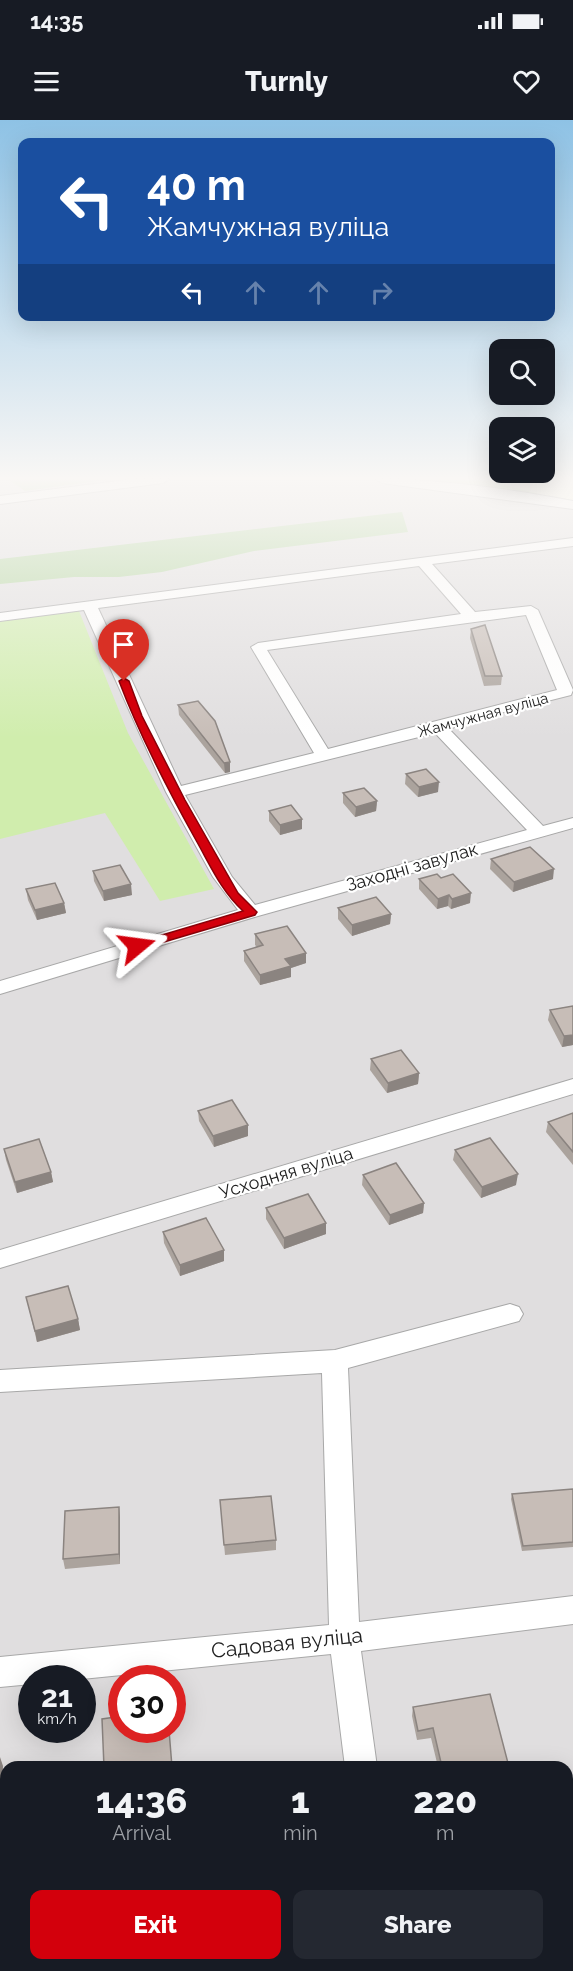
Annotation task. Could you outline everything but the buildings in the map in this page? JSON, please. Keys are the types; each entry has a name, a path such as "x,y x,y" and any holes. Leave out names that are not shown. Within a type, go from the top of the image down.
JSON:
{"street":[{"path":"0,618 397,565"},
{"path":"426,565 471,617"},
{"path":"89,605 137,716 175,792 233,895 251,912"},
{"name":"Жамчужная вуліца","path":"175,792 439,727 467,717 566,692 531,610 258,648 323,755"},
{"path":"439,727 539,832"},
{"name":"Заходні завулак","path":"0,988 251,912 573,823"},
{"name":"Усходняя вуліца","path":"0,1259 573,1086"},
{"path":"0,1381 335,1361 510,1314"},
{"path":"335,1361 344,1638 360,1761"},
{"name":"Садовая вуліца","path":"0,1672 344,1638 573,1610"}],"shaded area":[{"path":"0,565 573,565 573,1761 0,1761"}],"green space":[{"path":"0,565 191,565 162,572 119,577 74,577 0,584"},
{"path":"79,611 128,733 214,889 160,901 105,813 0,839 0,621"}],"route":[{"path":"124,681 137,716 179,800 233,895 251,912 137,946"}]}
